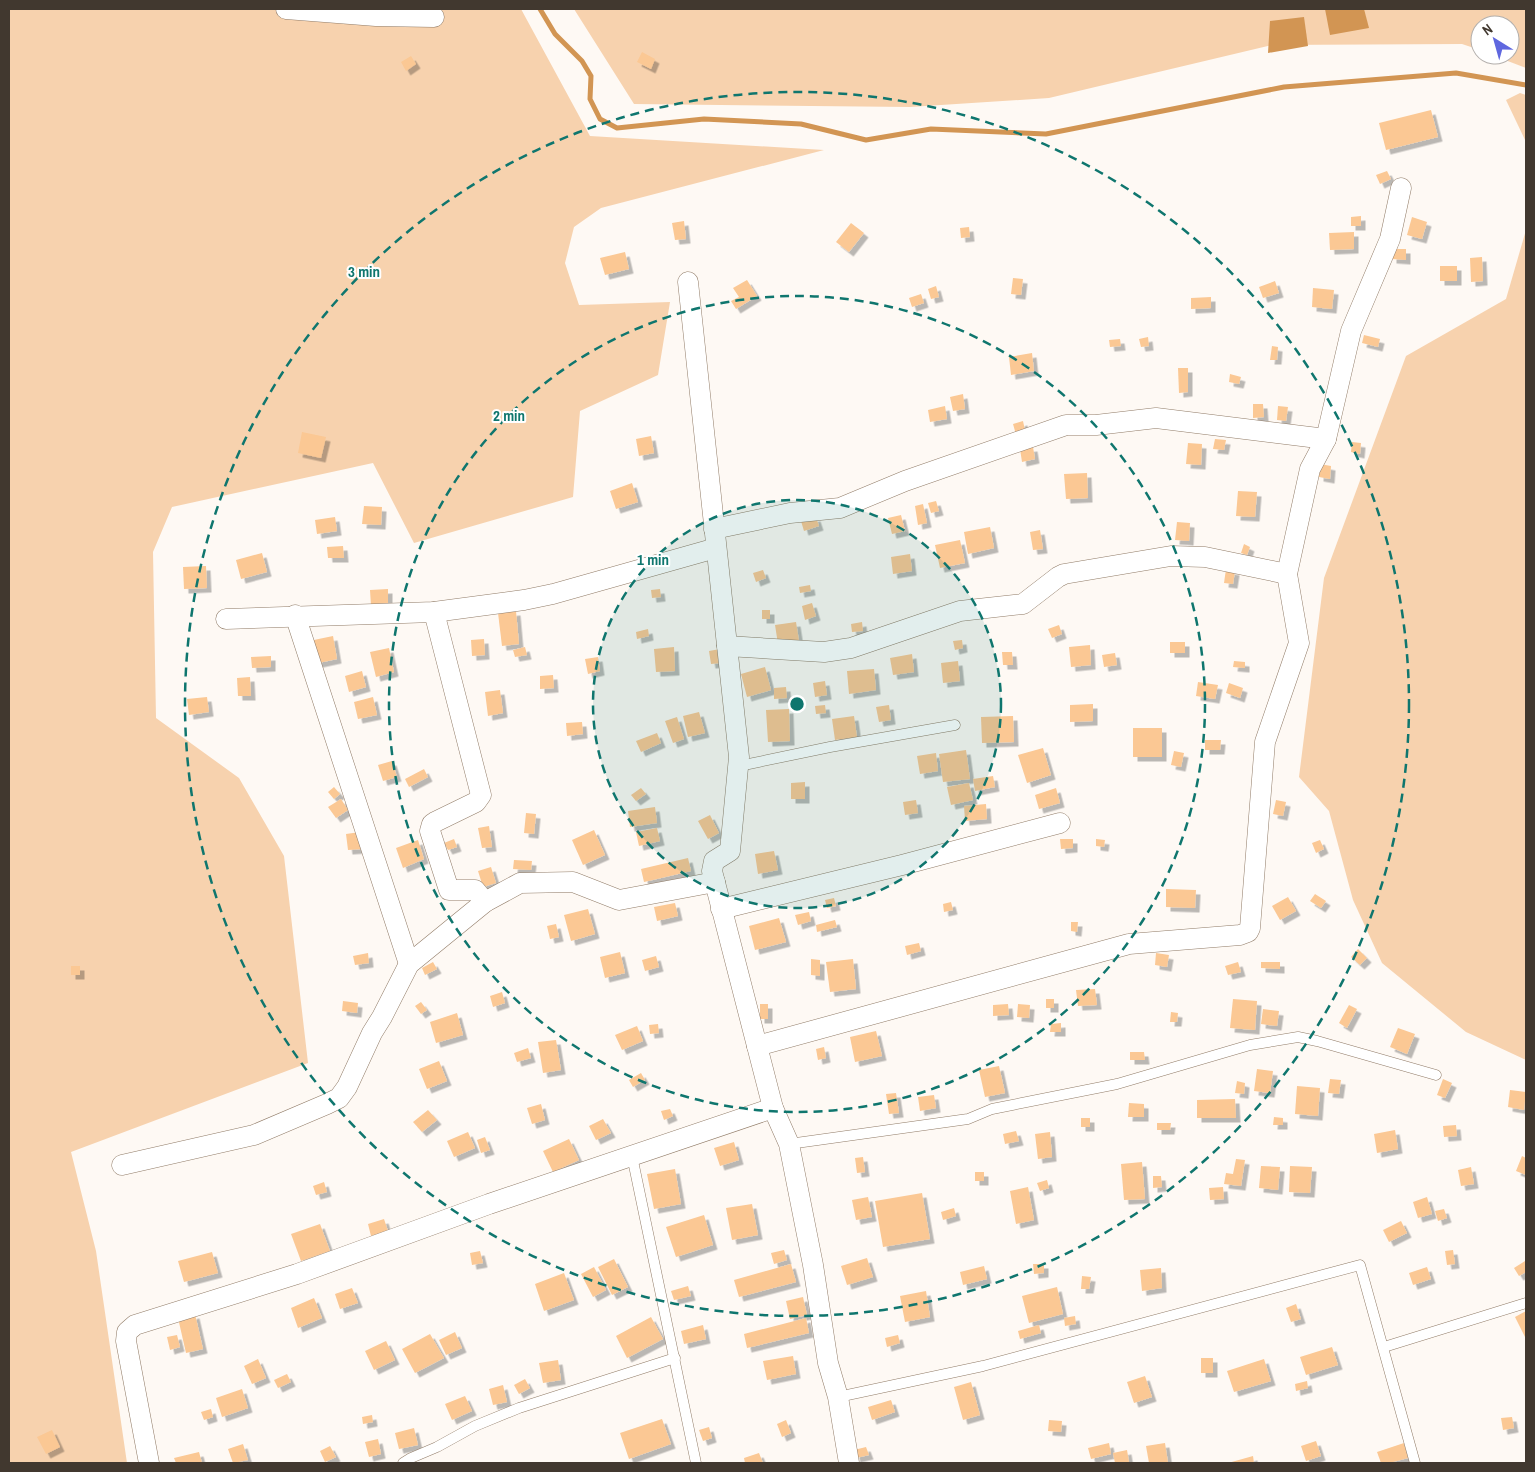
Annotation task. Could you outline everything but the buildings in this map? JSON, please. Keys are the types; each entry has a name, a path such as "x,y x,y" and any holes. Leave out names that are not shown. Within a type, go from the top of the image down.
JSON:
{"street":[{"path":"286,9 376,16 434,17"},
{"path":"757,1046 1129,944 1240,936 1248,932 1250,928 1265,742 1299,643 1287,574 1310,470 1326,439 1352,331 1390,239 1401,188"},
{"path":"688,282 739,757 730,851 714,862 712,871 773,1108 788,1144 813,1265 828,1363 838,1397 849,1463"},
{"path":"226,619 434,612 524,600 553,594 790,513 840,508 914,477 1066,425 1096,425 1156,418 1326,439"},
{"path":"727,646 834,652 960,611 1023,604 1064,574 1171,556 1205,558 1287,574"},
{"path":"434,612 481,795 476,802 435,822 430,831 449,890 475,890 485,902"},
{"path":"295,616 409,964"},
{"path":"721,909 902,865 1060,823"},
{"path":"122,1165 254,1136 338,1098 347,1087 372,1033 409,964 485,902 520,883 573,882 619,900 714,882"},
{"path":"149,1463 126,1341 127,1332 135,1325 296,1274 489,1204 773,1108"}],"lane":[{"path":"739,766 830,747 955,725"},
{"path":"788,1144 968,1119 992,1109 1117,1084 1250,1046 1298,1037 1317,1040 1436,1075"},
{"path":"632,1156 696,1463"},
{"path":"838,1397 983,1366 1360,1265 1415,1463"},
{"path":"1384,1347 1526,1303"},
{"path":"403,1463 475,1426 519,1408 675,1358"}],"shaded area":[{"path":"9,9 521,9 590,136 824,150 601,208 574,227 565,263 579,305 670,302 658,375 580,411 573,497 414,543 373,463 172,507 153,552 156,718 239,778 284,856 308,1063 71,1152 96,1251 127,1463 9,1463"},
{"path":"574,9 1526,9 1526,68 1518,65 1520,65 1520,15 1470,15 1470,47 1462,44 1272,45 1049,98 910,107 634,104"},
{"path":"1325,9 1364,9 1369,28 1330,35"},
{"path":"1304,17 1308,46 1268,53 1270,21"},
{"path":"1520,93 1526,95 1526,142 1506,100"},
{"path":"1526,230 1526,1060 1466,1032 1382,963 1353,900 1329,811 1299,777 1324,578 1406,356 1506,299"}],"waterway":[{"path":"540,9 555,34 582,61 591,76 590,99 600,119 617,128 704,119 801,124 866,140 931,129 1046,134 1284,87 1456,73 1526,85"}]}
